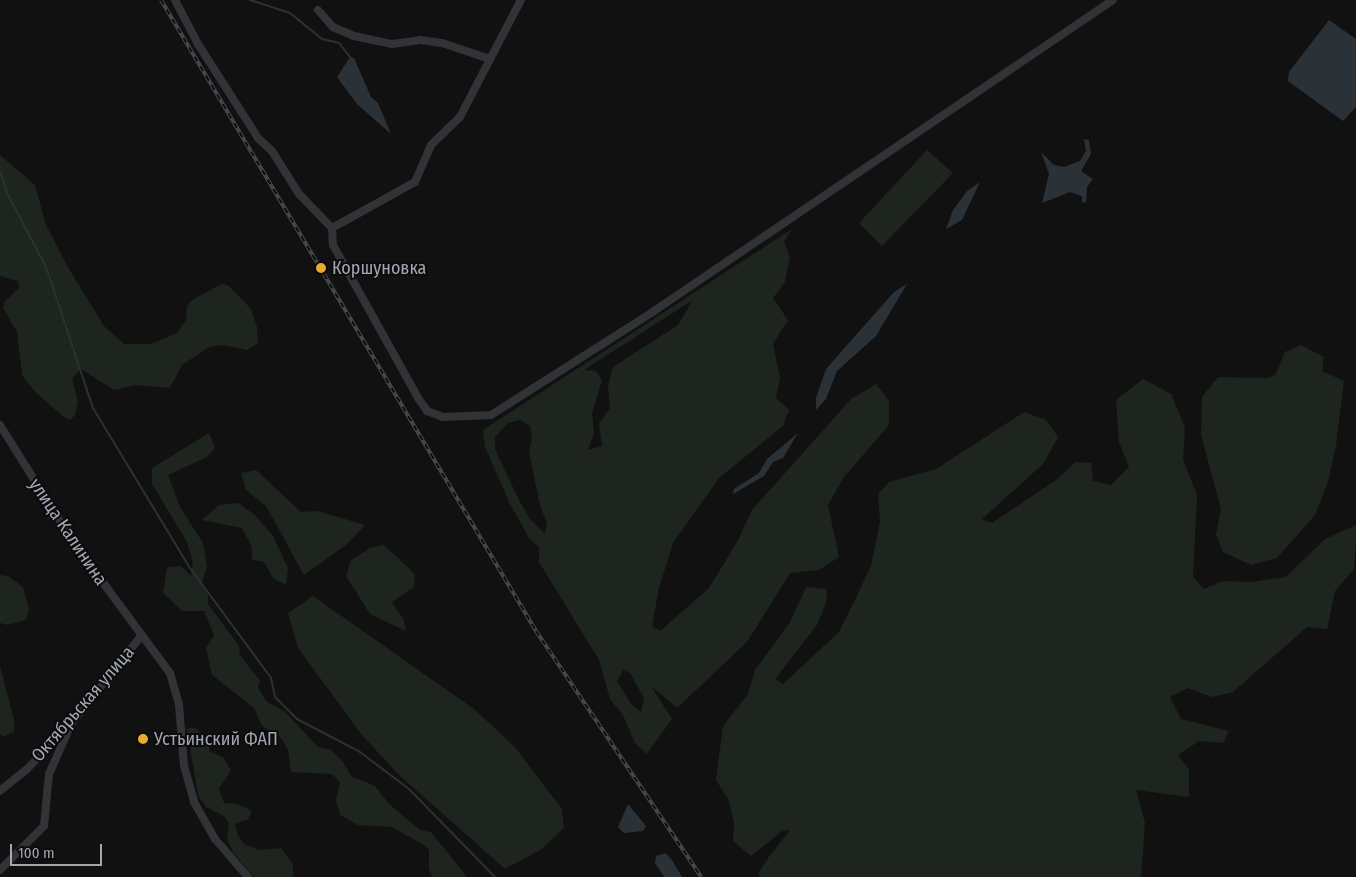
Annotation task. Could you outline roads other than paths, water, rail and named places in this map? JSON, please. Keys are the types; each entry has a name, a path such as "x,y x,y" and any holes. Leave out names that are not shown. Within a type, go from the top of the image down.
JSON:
{"street":[{"path":"175,0 198,44 258,138 272,151 299,194 332,228 333,245 427,411 443,418 492,415 670,300 1113,0"},
{"path":"332,228 415,182 431,145 460,117 521,0"},
{"path":"318,10 333,27 354,36 392,44 420,40 442,43 490,59"},
{"name":"улица Калинина","path":"0,425 73,542 167,667 176,689 184,766 194,802 216,839 248,877"},
{"name":"Октябрьская улица","path":"0,791 26,770 72,723 142,635"},
{"path":"0,870 44,826 49,774 72,723"}],"waterway":[{"path":"250,0 290,13 322,39 339,43 350,57"},
{"path":"0,171 8,195 46,267 93,408 190,568 271,678 275,697 297,719 360,752 409,789 495,877"}],"railway":[{"path":"161,0 536,631 701,877"}],"place":[{"name":"Коршуновка","path":"321,268"},
{"name":"Устьинский ФАП","path":"143,739"}]}
